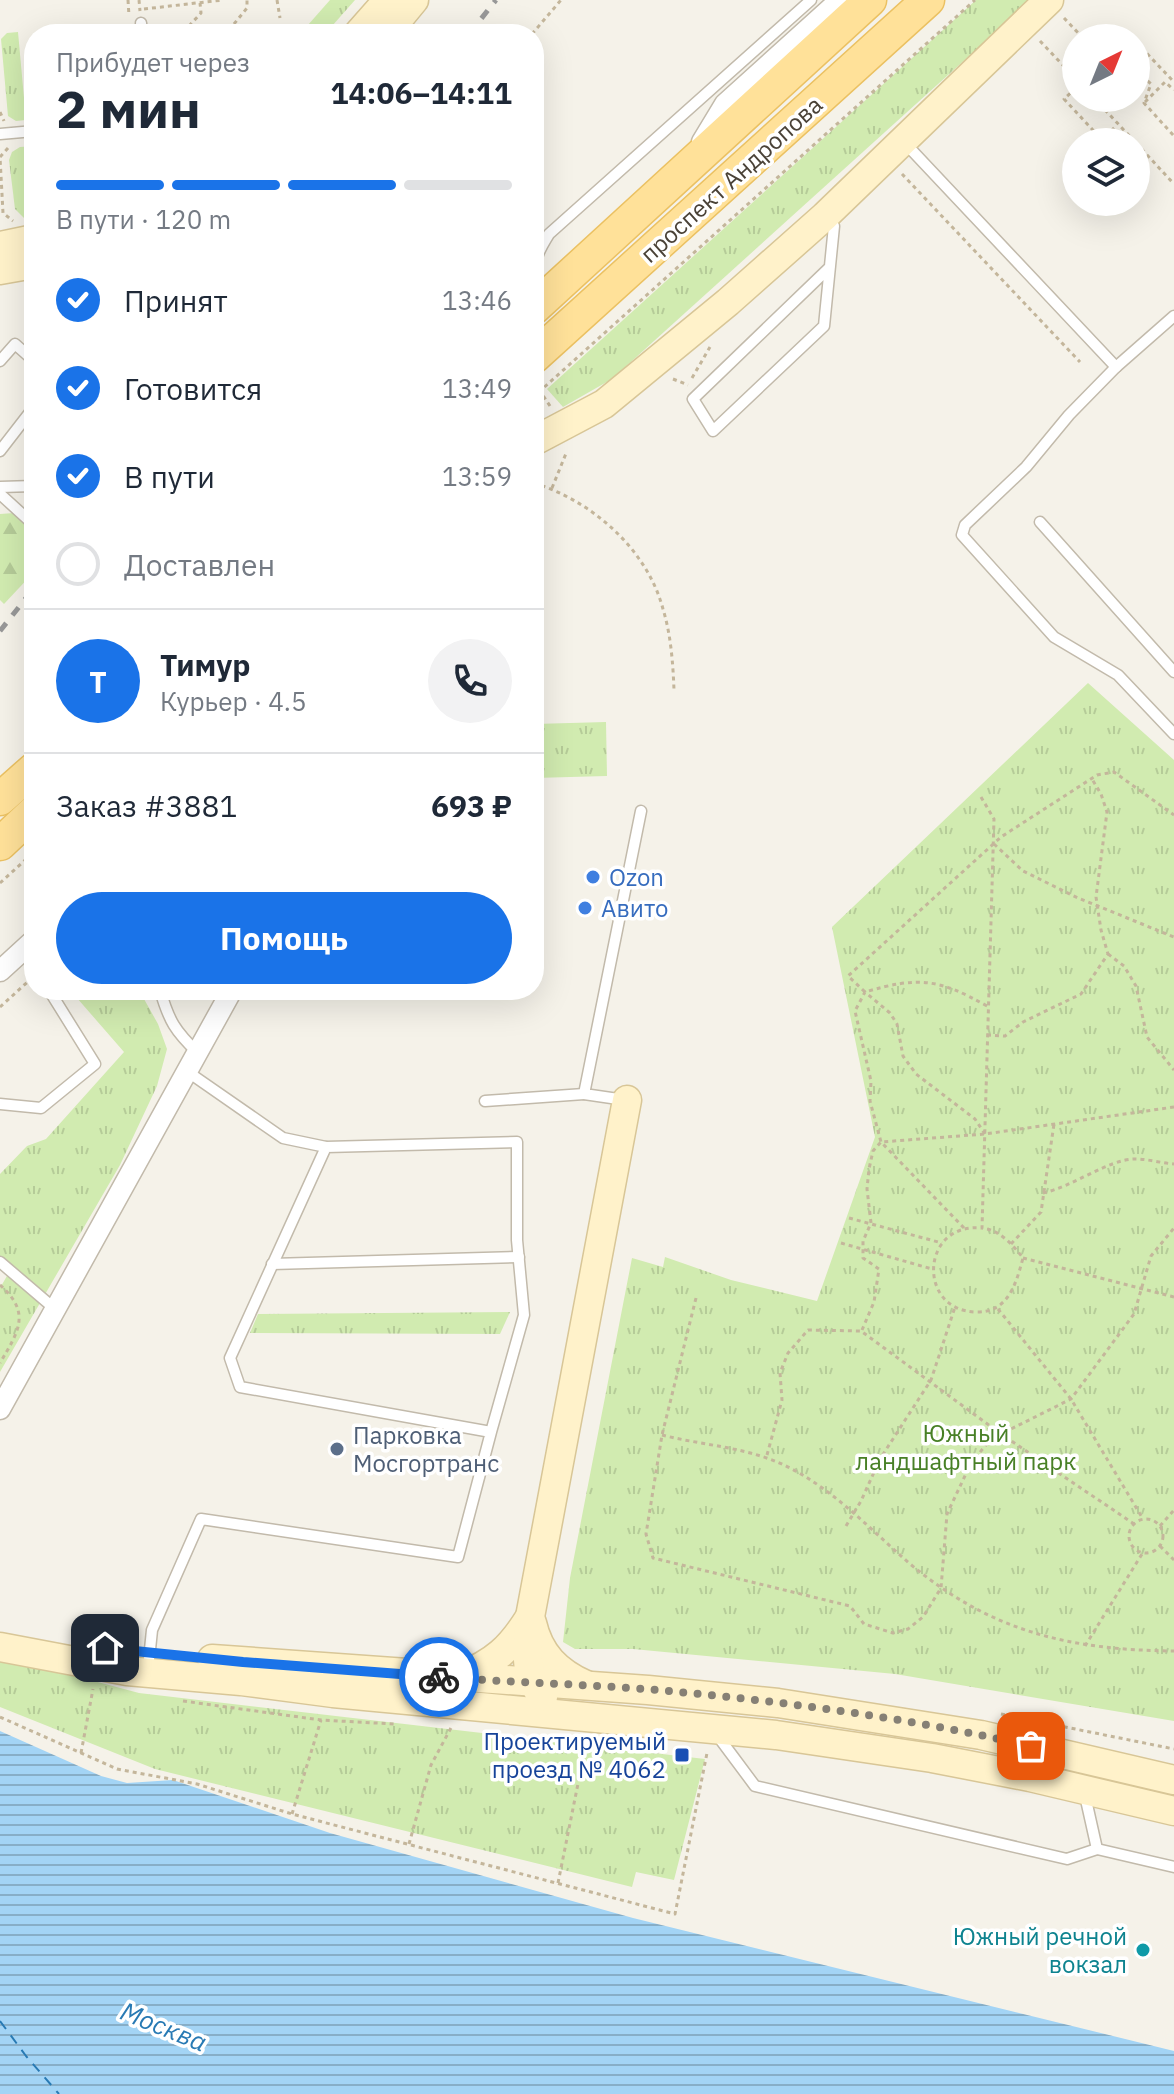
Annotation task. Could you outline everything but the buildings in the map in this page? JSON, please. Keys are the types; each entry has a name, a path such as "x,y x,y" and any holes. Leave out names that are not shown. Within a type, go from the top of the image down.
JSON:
{"main road":[{"path":"367,24 388,0"},
{"path":"394,24 414,0"},
{"name":"проспект Андропова","path":"544,299 870,0"},
{"name":"проспект Андропова","path":"544,348 928,0"},
{"path":"544,436 604,404 635,380 899,153 1052,4"},
{"path":"0,270 24,266"},
{"path":"0,799 24,778"},
{"path":"0,844 24,821"},
{"path":"566,1714 550,1705 533,1683 526,1666 530,1617 627,1100"},
{"path":"457,1678 488,1665 513,1644 530,1617"},
{"path":"530,1617 536,1641 549,1662 569,1677 587,1685"},
{"path":"0,1627 81,1644 149,1663 241,1681 333,1693 711,1727 932,1758 1174,1811"},
{"path":"0,1647 78,1663 149,1663 587,1685 778,1703 938,1727 1174,1780"}],"street":[{"path":"689,164 725,104 840,0"},
{"path":"0,971 24,956"},
{"path":"0,1409 227,1000"}],"lane":[{"path":"544,243 549,234 811,0"},
{"path":"0,134 24,132"},
{"path":"899,153 1116,367"},
{"path":"825,216 834,226 830,267 824,326 713,431 693,399 830,267"},
{"path":"1174,316 1116,367 1069,415 1026,467 965,525 962,535 1054,637 1118,675 1174,734"},
{"path":"0,361 15,344 24,352"},
{"path":"0,451 24,420"},
{"path":"0,487 24,486"},
{"path":"0,494 24,516"},
{"path":"1040,522 1174,672"},
{"path":"584,1094 641,811"},
{"path":"0,1104 41,1108 95,1064 55,1000"},
{"path":"163,1000 168,1016 183,1040 198,1053"},
{"path":"149,1663 152,1630 201,1519 458,1557 524,1315 519,1257 517,1142 326,1147 283,1138 188,1072"},
{"path":"485,1101 584,1094 627,1100"},
{"path":"326,1147 230,1358 240,1387 491,1432"},
{"path":"272,1264 519,1257"},
{"path":"0,1262 55,1309"},
{"path":"711,1727 755,1786 1067,1859 1097,1849 1174,1867"},
{"path":"1084,1789 1097,1849"}],"path":[{"path":"140,9 223,0"},
{"path":"234,24 247,8 247,0"},
{"path":"277,0 280,18"},
{"path":"541,24 561,0"},
{"path":"544,387 975,0"},
{"path":"191,24 201,13 200,2"},
{"path":"1052,4 1070,24"},
{"path":"1032,32 1062,64"},
{"path":"1150,57 1174,82"},
{"path":"1150,97 1165,82 1174,90"},
{"path":"1150,110 1174,136"},
{"path":"1076,112 1091,128"},
{"path":"1107,112 1122,128"},
{"path":"1114,128 1118,124"},
{"path":"17,144 0,157 3,213 18,237"},
{"path":"899,153 1080,362"},
{"path":"1150,159 1174,184"},
{"path":"544,397 564,427"},
{"path":"544,486 604,518 644,567 664,610 674,690"},
{"path":"985,1134 975,1119 916,1074 903,1056 897,1024 890,1013 848,976 994,844 1092,779 1114,772 1174,815"},
{"path":"1092,779 1107,812 1096,882 1101,930 1108,954 1124,966 1136,986 1147,1037 1174,1070"},
{"path":"981,797 994,819 982,1228"},
{"path":"994,844 1023,871 1099,907 1174,937"},
{"path":"0,883 24,861"},
{"path":"987,1035 1005,1036 1023,1022 1081,994 1108,954"},
{"path":"965,1228 881,1142 870,1101 871,1081 855,1011 865,992 888,985 927,982 953,987 988,1007"},
{"path":"0,1007 24,986"},
{"path":"861,1331 874,1302 879,1269 863,1258 863,1241 871,1223 868,1179 873,1151 881,1142 985,1134 1174,1107"},
{"path":"1010,1244 1041,1212 1054,1124"},
{"path":"1043,1193 1059,1190 1112,1165 1134,1159 1174,1164"},
{"path":"849,1218 942,1243"},
{"path":"1023,1258 1014,1289 997,1308 986,1313 962,1312 946,1301 932,1276 935,1256 942,1243 954,1232 965,1228 982,1228 1005,1237 1023,1258 1174,1297"},
{"path":"696,1298 662,1435 646,1534 653,1558 850,1606 864,1624 893,1633 908,1629 923,1617 941,1588 947,1514 971,1463 991,1439 1071,1399 1134,1314 1151,1256 1174,1228"},
{"path":"841,1243 932,1269"},
{"path":"0,1285 16,1303 20,1314 19,1327 0,1363"},
{"path":"846,1526 880,1459 931,1380 955,1307"},
{"path":"997,1308 1071,1399 1143,1519"},
{"path":"767,1457 782,1400 780,1373 788,1353 808,1330 861,1331 1001,1434 1134,1524"},
{"path":"662,1435 767,1457 794,1470 854,1513 941,1588 1027,1632 1085,1646 1174,1651"},
{"path":"1160,1526 1174,1510"},
{"path":"1143,1519 1152,1520 1160,1526 1163,1537 1154,1552 1142,1553 1132,1548 1128,1538 1134,1524 1143,1519"},
{"path":"1160,1546 1174,1560"},
{"path":"1085,1646 1142,1553"},
{"path":"81,1753 93,1689"},
{"path":"184,1701 321,1720 396,1724"},
{"path":"0,1717 117,1769 197,1784 292,1814 675,1914 708,1750 729,1753"},
{"path":"292,1814 321,1720"},
{"path":"409,1844 431,1765 452,1727"},
{"path":"558,1883 588,1735"}],"green space":[{"path":"330,0 355,0 334,24 309,24"},
{"path":"976,0 1031,0 612,379 563,407 547,389"},
{"path":"18,32 24,120 16,121 8,116 1,39 7,33"},
{"path":"24,147 24,218 15,209 9,160 12,152"},
{"path":"14,513 24,516 24,583 4,604 0,600 0,514"},
{"name":"Южный ландшафтный парк","path":"1088,683 1174,760 1174,1721 895,1674 633,1649 575,1649 563,1642 570,1578 632,1258 663,1267 665,1257 731,1280 817,1301 875,1137 832,927"},
{"path":"606,722 607,776 544,778 544,724"},
{"path":"79,1000 145,1000 167,1049 157,1086 120,1165 0,1372 0,1288 11,1269 0,1260 0,1174 27,1146 46,1139 124,1052"},
{"path":"510,1312 500,1334 250,1333 258,1314"},
{"path":"0,1656 139,1693 705,1759 674,1880 636,1872 632,1887 155,1769 0,1707"}],"water":[{"name":"Москва","path":"0,1731 101,1776 127,1783 173,1780 330,1833 633,1918 1174,2051 1174,2094 0,2094"}],"ferry route":[{"path":"0,2021 59,2094"}],"railway":[{"path":"477,24 496,0"},
{"path":"0,631 24,601"}],"way so far":[{"path":"439,1677 587,1685 778,1703 938,1727 1031,1746"}],"place":[{"name":"Ozon","path":"593,877"},
{"name":"Авито","path":"585,908"},
{"name":"Парковка Мосгортранс","path":"337,1449"},
{"name":"Проектируемый проезд № 4062","path":"682,1755"},
{"name":"Южный речной вокзал","path":"1143,1950"}],"route":[{"path":"105,1648 439,1677"}]}
